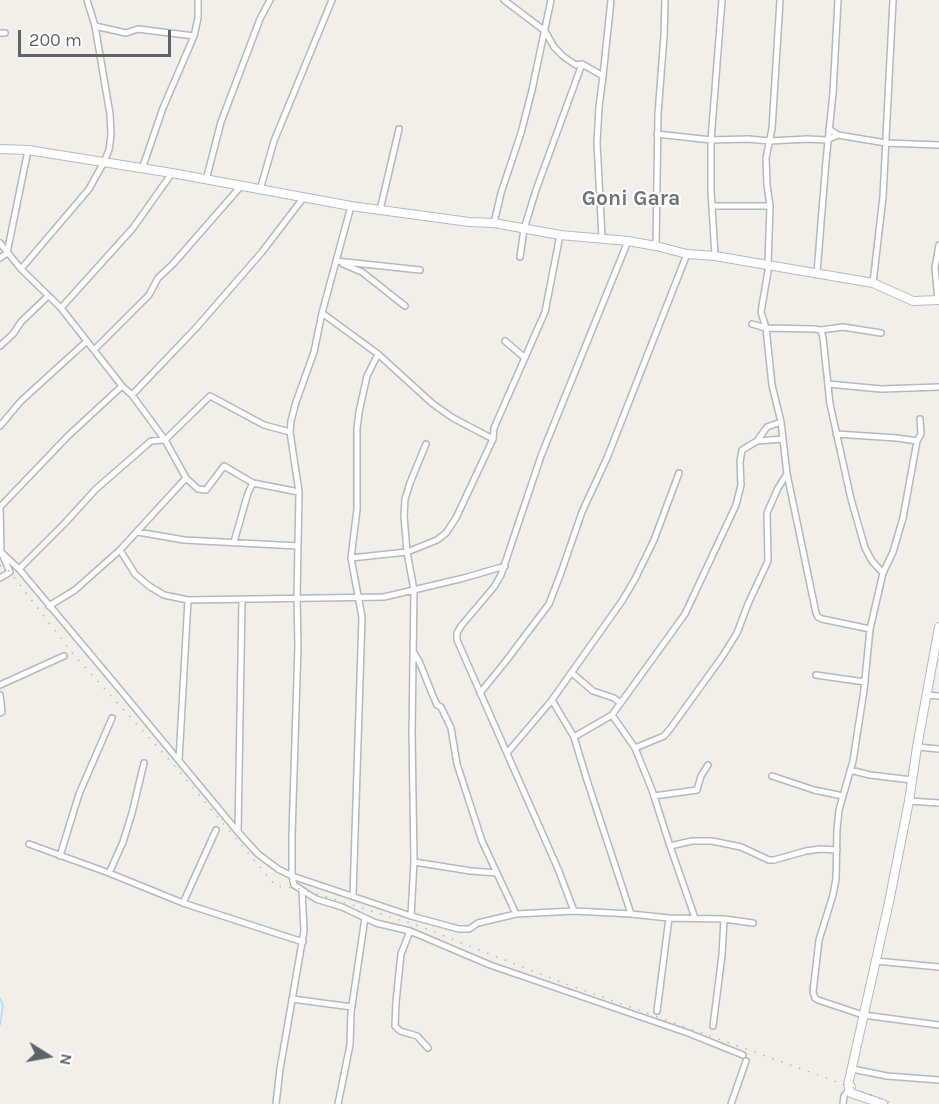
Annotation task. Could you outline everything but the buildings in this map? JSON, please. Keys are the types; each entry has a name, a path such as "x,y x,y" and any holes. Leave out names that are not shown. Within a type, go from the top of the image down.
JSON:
{"street":[{"path":"21,269 89,189 109,150 110,114 95,27 87,0"},
{"path":"142,168 163,108 194,36 198,18 198,0"},
{"path":"206,180 221,122 260,19 270,0"},
{"path":"260,190 274,141 332,0"},
{"path":"504,0 545,31 554,47 564,57 576,65 582,64 603,76"},
{"path":"494,223 532,90 551,0"},
{"path":"602,238 597,143 611,0"},
{"path":"656,246 657,134 665,0"},
{"path":"714,256 711,140 722,0"},
{"path":"780,0 774,102 766,158 770,206 768,265 760,312 766,328 772,385 781,422 787,474 816,613 822,619 870,629"},
{"path":"817,273 833,93 838,0"},
{"path":"873,283 883,197 893,0"},
{"path":"95,27 126,33 138,29 194,36"},
{"path":"520,257 524,229 536,190 582,64"},
{"path":"380,210 399,129"},
{"path":"829,129 838,135 886,143 939,144"},
{"path":"657,134 711,140 770,141 828,140 838,135"},
{"path":"0,149 28,150 142,168 351,206 656,246 687,254 714,256 873,283 913,301 939,300 935,268 939,245"},
{"path":"0,258 7,253 28,150"},
{"path":"61,308 133,228 172,173"},
{"path":"94,350 149,295 158,278 241,186"},
{"path":"132,395 196,328 262,252 304,197"},
{"path":"351,206 322,313 314,352 296,402 290,432 299,492 298,646 292,823 294,885 316,899 342,907 364,918 410,931 490,965 688,1033 743,1055"},
{"path":"712,206 770,206"},
{"path":"351,558 407,552 437,540 446,533 456,518 493,440 494,428 545,312 560,235"},
{"path":"574,911 558,869 457,640 457,633 494,587 505,566 541,456 628,242"},
{"path":"0,243 21,269 61,308 122,386 132,395 165,440 186,478 198,489 206,490 224,466 253,483 299,492"},
{"path":"480,693 549,604 582,512 607,458 687,254"},
{"path":"336,261 420,270"},
{"path":"336,261 362,272 405,306"},
{"path":"0,346 48,296"},
{"path":"322,313 378,354 433,404 493,440"},
{"path":"752,324 766,328 821,330 843,327 881,333"},
{"path":"821,330 836,434 851,499 865,548 872,561 883,573"},
{"path":"0,426 21,402 87,341"},
{"path":"505,341 525,358"},
{"path":"353,896 362,617 351,558 357,509 359,412 367,376 378,354"},
{"path":"828,384 881,389 939,387"},
{"path":"0,578 10,572 1,552 0,507 68,436 122,386"},
{"path":"19,569 96,489 152,441 165,440 210,396 264,425 290,432"},
{"path":"920,419 921,434 917,441 903,518 893,552 883,573 870,629 865,682 853,761 839,810 836,879 819,940 813,992 818,1000 863,1015 939,1025"},
{"path":"574,737 612,715 685,614 736,505 741,485 742,450 757,441 767,427 781,422"},
{"path":"836,434 917,441"},
{"path":"757,441 783,439"},
{"path":"411,916 414,862 412,732 414,590 407,552 404,516 405,499 426,444"},
{"path":"507,753 552,700 622,601 654,540 679,473"},
{"path":"635,748 664,736 737,633 768,561 767,513 787,474"},
{"path":"49,606 75,590 120,550 186,478"},
{"path":"234,542 253,483"},
{"path":"138,532 184,540 297,546"},
{"path":"120,550 135,574 149,586 164,595 188,600 384,597 505,566"},
{"path":"1,552 19,569 238,832 258,854 292,876 411,916 459,929 470,929 478,923 516,914 574,911 669,918 724,919 753,923"},
{"path":"179,761 188,600"},
{"path":"238,832 242,600"},
{"path":"843,1104 844,1096 851,1087 848,1084 909,801 939,627"},
{"path":"413,651 433,696 451,728 457,764 482,841 516,914"},
{"path":"0,685 64,656"},
{"path":"572,673 593,691 614,698 620,703"},
{"path":"816,675 865,682"},
{"path":"0,695 2,712 0,713"},
{"path":"926,695 939,696"},
{"path":"552,700 574,737 631,914"},
{"path":"612,715 635,748 654,796 694,918"},
{"path":"60,856 79,794 112,718"},
{"path":"917,747 939,749"},
{"path":"109,873 123,842 144,763"},
{"path":"654,796 697,789 700,776 708,765"},
{"path":"850,770 912,780"},
{"path":"772,776 814,790 843,796"},
{"path":"909,801 939,803"},
{"path":"183,903 216,830"},
{"path":"669,846 692,841 712,841 741,847 769,860 806,851 837,850"},
{"path":"29,844 183,903 303,942"},
{"path":"414,862 497,873"},
{"path":"276,1104 280,1069 303,942 302,890"},
{"path":"338,1104 350,1045 351,1012 364,918"},
{"path":"657,1011 669,918"},
{"path":"713,1026 724,919"},
{"path":"410,931 401,954 395,1026 400,1031 417,1036 428,1048"},
{"path":"876,961 939,967"},
{"path":"292,999 352,1007"},
{"path":"731,1104 746,1061"},
{"path":"852,1069 887,1076 939,1080"},
{"path":"849,1090 883,1104"}],"waterway":[{"path":"0,998 3,1006 0,1025"}],"railway":[{"path":"0,565 10,572 73,654 172,763 276,886 301,889 419,926 558,981 893,1104"}],"district":[{"name":"Goni Gara","path":"631,199"}]}
